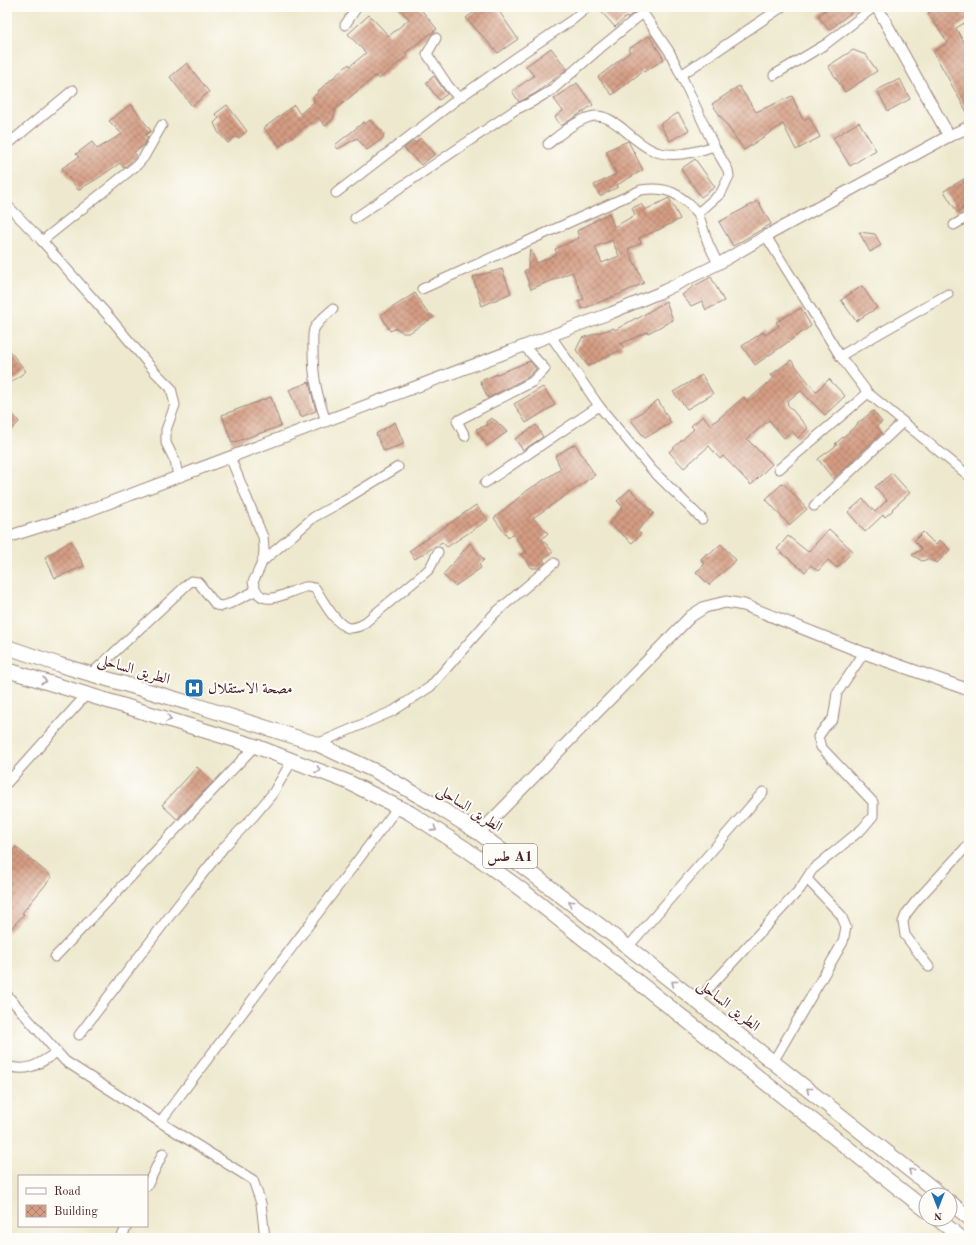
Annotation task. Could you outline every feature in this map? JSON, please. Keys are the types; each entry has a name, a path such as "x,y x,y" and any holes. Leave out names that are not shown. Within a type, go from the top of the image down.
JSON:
{"highway":[{"name":"الطريق الساحلى","path":"7,647 91,674 189,702 317,744 377,772 435,805 479,833 628,947 931,1187"},
{"name":"طس A1","path":"7,670 293,759 348,782 410,813 466,849 522,890 918,1204"},
{"path":"958,1209 969,1218"},
{"path":"948,1227 961,1238"}],"street":[{"path":"345,25 357,7"},
{"path":"336,194 459,98 517,56 572,20 588,7"},
{"path":"681,74 782,7"},
{"path":"774,75 826,44 876,7 949,136"},
{"path":"356,218 515,110 552,90 641,10 669,51 714,146 728,170 729,176 721,193 698,213"},
{"path":"436,38 427,54 449,87 459,98"},
{"path":"7,145 73,90"},
{"path":"548,144 576,123 594,116 603,117 613,121 652,150 662,154 697,152 714,146"},
{"path":"42,241 137,165 162,125"},
{"path":"7,537 74,516 551,336 659,293 718,264 766,236 949,136 969,127"},
{"path":"422,289 641,190 653,188 665,189 685,199 698,213 708,243 718,264"},
{"path":"7,205 42,241 111,319 155,372 172,388 175,405 166,430 166,442 175,461 178,476"},
{"path":"954,225 969,216"},
{"path":"766,236 840,356 868,393 969,476"},
{"path":"840,356 948,294"},
{"path":"326,420 313,374 312,338 314,329 319,322 333,309"},
{"path":"551,336 599,406 652,470 702,519"},
{"path":"465,436 457,421 532,382 545,369 524,346"},
{"path":"778,469 868,393"},
{"path":"484,483 599,406"},
{"path":"814,506 903,422"},
{"path":"230,457 263,537 265,551 263,561 252,582 254,591 264,598 271,599 306,586 315,588 339,623 349,628 356,627 362,625 427,571 438,552"},
{"path":"263,561 314,517 398,467"},
{"path":"317,744 393,711 430,687 494,614 554,563"},
{"path":"91,674 191,581 198,582 216,604 222,606 254,591"},
{"path":"479,833 692,616 705,606 726,602 744,604 864,653 969,690"},
{"path":"697,1001 800,889 812,870 862,829 873,816 874,802 821,747 818,737 833,719 837,693 864,653"},
{"path":"7,783 88,694"},
{"path":"55,957 255,746"},
{"path":"79,1035 219,853 273,793 293,759"},
{"path":"628,947 763,792"},
{"path":"160,1122 398,807"},
{"path":"929,967 905,935 903,922 906,914 917,900 969,844"},
{"path":"773,1062 843,942 846,927 841,915 807,879"},
{"path":"7,995 65,1061 253,1180 261,1203 265,1238"},
{"path":"7,1066 23,1070 36,1066 57,1052"},
{"path":"148,1184 163,1153"},
{"path":"121,1238 126,1227"}],"building":[{"path":"398,7 419,7 437,29 405,53 407,56 379,79 375,76 336,109 333,119 325,126 318,117 280,146 264,128 294,105 300,114 314,102 313,97 319,92 318,91 349,64 350,66 366,53 348,34 369,15 389,36 409,19"},
{"path":"481,7 496,7 518,39 498,53 466,18"},
{"path":"597,7 633,7 635,12 627,18 626,17 615,27"},
{"path":"828,7 858,7 829,30 818,16"},
{"path":"938,7 960,7 969,20 956,28 969,52 969,116 933,51 948,43 928,13"},
{"path":"649,36 664,59 644,72 643,71 612,95 598,77 630,52 628,49"},
{"path":"551,48 567,69 536,93 519,102 512,91 534,76 526,66"},
{"path":"853,50 866,55 877,71 845,92 828,66"},
{"path":"187,63 209,92 192,106 170,77"},
{"path":"434,76 447,94 439,100 426,83"},
{"path":"900,79 910,99 888,111 877,90"},
{"path":"577,83 593,105 561,126 555,117 563,111 554,99"},
{"path":"739,86 756,112 792,96 803,120 809,117 820,137 796,150 783,124 744,150 712,104"},
{"path":"131,104 151,131 145,135 148,138 143,146 134,152 137,156 124,168 120,163 78,190 62,168 79,157 76,154 92,142 97,149 122,134 109,121"},
{"path":"227,105 247,131 239,138 235,137 228,143 218,132 214,123 219,118 215,114"},
{"path":"678,113 689,130 670,141 660,124"},
{"path":"370,120 384,133 383,138 367,150 357,138 338,149 335,145 364,122 365,124"},
{"path":"859,122 876,150 850,166 833,138"},
{"path":"420,138 435,154 421,165 404,148 414,141 415,143"},
{"path":"628,141 643,170 617,185 618,187 600,196 594,185 616,174 606,151"},
{"path":"695,159 715,187 701,197 681,169"},
{"path":"969,176 969,204 957,212 944,191"},
{"path":"669,198 680,219 639,238 641,243 628,249 644,283 582,309 578,301 584,299 572,272 531,289 524,271 528,269 530,249 537,263 557,254 555,249 579,238 577,231 609,213 614,227 635,215 632,208 641,204 645,210","holes":["612,240 619,256 602,263 595,247"]},
{"path":"758,201 771,224 733,246 719,222"},
{"path":"859,232 875,234 881,245 870,252"},
{"path":"502,269 511,293 482,306 473,277"},
{"path":"711,277 724,301 706,310 702,301 691,306 682,295 694,286"},
{"path":"862,286 877,308 856,321 841,300"},
{"path":"415,293 426,311 434,317 409,333 403,333 397,328 390,331 381,315"},
{"path":"666,301 673,320 648,333 647,332 621,344 624,348 588,366 576,350 582,338 614,328 615,330 636,318 637,319"},
{"path":"801,308 811,326 755,365 742,346 763,332 765,335 779,326 776,322"},
{"path":"7,348 26,371 7,386"},
{"path":"791,360 816,392 829,379 845,396 825,415 801,391 787,401 787,404 808,428 798,438 792,431 784,438 769,420 747,439 772,464 751,485 723,456 720,459 709,446 684,468 669,452 694,429 691,426 703,416 711,425 744,397 747,401 774,378 771,375"},
{"path":"530,361 536,369 528,377 488,398 480,381"},
{"path":"702,375 713,394 687,409 673,392"},
{"path":"309,382 316,411 301,417 289,390"},
{"path":"543,387 555,405 526,423 514,404"},
{"path":"271,397 281,426 232,443 222,415"},
{"path":"658,400 671,423 645,438 631,420"},
{"path":"7,407 19,422 7,434"},
{"path":"873,411 882,422 877,426 882,433 833,479 818,459 837,445 835,444"},
{"path":"491,418 507,432 487,446 476,429 488,425 486,422"},
{"path":"395,422 404,444 384,451 376,434"},
{"path":"536,425 543,437 523,450 515,439"},
{"path":"575,444 595,475 533,518 548,533 542,539 553,552 543,559 545,563 539,568 532,568 521,554 527,553 513,534 508,538 494,518 528,490 561,469 555,456"},
{"path":"892,473 910,493 885,517 883,515 865,532 848,512 863,499 875,512 887,500 875,487"},
{"path":"783,483 807,509 789,525 766,499"},
{"path":"630,489 654,513 637,531 641,534 632,543 609,523 623,507 617,501"},
{"path":"476,505 488,520 447,547 442,542 415,559 409,551"},
{"path":"829,529 853,551 837,568 828,560 818,571 811,565 805,572 777,549 788,536 808,552"},
{"path":"923,532 936,545 940,540 950,550 937,563 928,559 922,561 912,555 922,549 914,541"},
{"path":"71,541 84,566 55,578 45,557"},
{"path":"470,543 484,560 479,564 481,568 455,586 443,575"},
{"path":"721,544 736,560 709,585 696,572 704,565 701,559 707,553 710,554"},
{"path":"197,767 213,782 177,819 162,805"},
{"path":"16,847 52,877 22,913 24,914 7,933 7,857"}],"place":[{"name":"مصحة الاستقلال","path":"194,688"}]}
